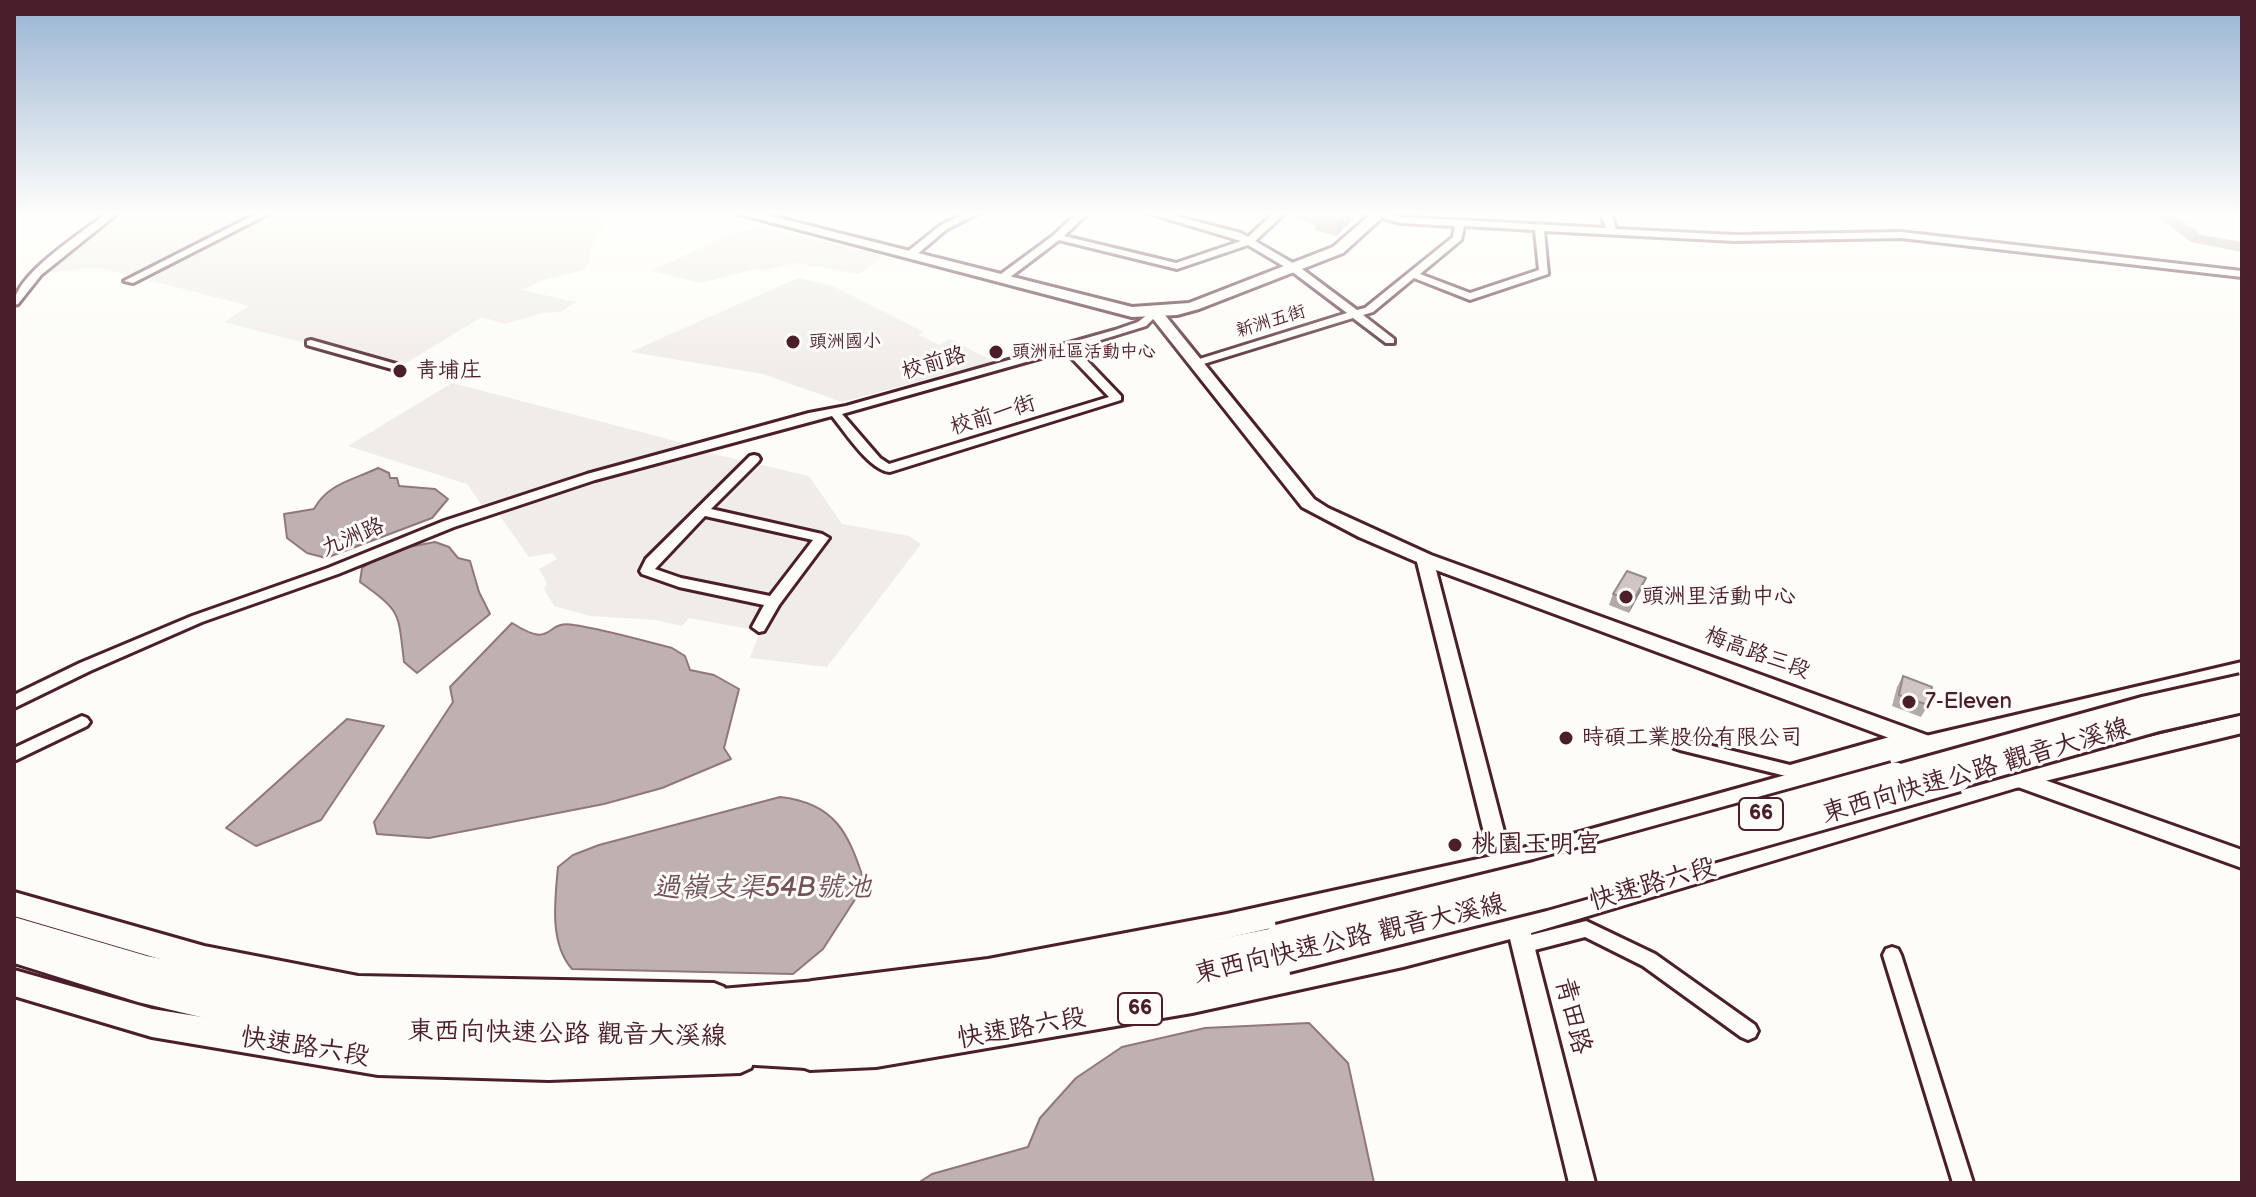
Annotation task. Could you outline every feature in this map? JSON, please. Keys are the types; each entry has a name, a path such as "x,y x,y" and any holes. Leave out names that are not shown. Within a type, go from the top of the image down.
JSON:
{"main road":[{"path":"964,269 1102,307 1132,312 1194,306 1292,269"},
{"name":"66","path":"14,904 204,959 358,989 683,997 828,993 988,972 1227,926 1501,865 1920,740 2242,670"},
{"name":"東西向快速公路 觀音大溪線","path":"14,950 138,989 259,1017 415,1036 683,1019 832,1014 1006,991 1137,969 1279,939 1537,876 2143,708 2242,686"},
{"name":"東西向快速公路 觀音大溪線","path":"14,929 147,969 311,1004 682,1041 878,1026 1150,986 1286,958 1543,894 2142,724 2242,701"},
{"name":"快速路六段","path":"14,983 152,1023 378,1060 549,1065 876,1053 1192,1000 1520,935 2016,778 2242,724"},
{"path":"553,1028 828,993"},
{"path":"553,1028 823,1055"}],"street":[{"path":"14,302 42,269"},
{"path":"129,281 153,269"},
{"path":"1001,279 1015,269"},
{"path":"1295,269 1390,341"},
{"name":"新洲五街","path":"1197,363 1354,315 1377,305 1422,269"},
{"path":"1415,275 1470,297 1544,272 1544,269"},
{"path":"2197,269 2242,274"},
{"name":"校前路","path":"720,443 1142,324 1155,312"},
{"name":"梅高路三段","path":"1155,312 1308,503 1366,536 2242,859"},
{"path":"311,343 392,366"},
{"name":"校前一街","path":"834,411 876,461 884,468 890,468 1117,398 1067,346"},
{"name":"九洲路","path":"14,702 85,667 197,619 333,571 449,524 591,477 720,443"},
{"path":"754,459 651,562 647,571 679,582 773,602"},
{"path":"701,511 822,538 773,602 759,627"},
{"name":"青田路","path":"1425,559 1582,1183"},
{"path":"14,755 82,722"},
{"path":"1680,744 1790,771 1920,740"},
{"path":"1520,935 1586,929 1649,960 1748,1031"},
{"path":"1892,955 1963,1183"}],"shaded area":[{"path":"51,269 81,269 46,273"},
{"path":"104,269 584,269 543,280 521,290 577,302 560,312 543,313 505,324 482,317 403,365 390,365 224,322 249,306"},
{"path":"656,269 755,269 701,283 651,271"},
{"path":"829,269 866,269 859,274"},
{"name":"頭洲國小","path":"798,278 833,286 924,332 919,335 939,345 950,339 993,361 842,402 763,374 630,352"},
{"path":"452,383 692,446 485,510 467,484 348,446"},
{"path":"696,450 809,476 842,524 909,536 921,544 827,667 750,658 760,631 689,618 682,626 656,620 591,616 554,606 544,589 547,583 539,569 557,559 552,553 529,557 497,512"}],"water":[{"path":"378,468 389,473 390,478 397,478 399,486 435,489 448,499 432,518 326,558 307,553 287,538 284,514 314,509 334,488"},
{"path":"435,542 449,547 458,558 470,561 479,592 490,614 417,673 404,662 396,614 384,600 360,582 362,568 387,551"},
{"path":"512,623 536,634 564,624 574,625 672,648 685,656 690,670 714,675 739,689 724,748 731,759 662,788 604,804 429,838 377,834 374,822 453,702 450,687"},
{"path":"347,719 384,726 321,820 256,846 226,828"},
{"name":"過嶺支渠54B號池","path":"780,797 815,806 838,824 853,850 865,884 823,949 793,974 572,969 560,947 555,921 558,867 573,855 599,845"},
{"path":"1309,1023 1348,1063 1374,1183 918,1183 932,1174 1028,1147 1040,1118 1076,1078 1122,1047 1205,1028"}],"building":[{"path":"1627,571 1646,578 1633,601 1613,594"},
{"path":"1903,676 1932,687 1928,705 1899,695"}],"place":[{"name":"頭洲國小","path":"793,342"},
{"name":"頭洲社區活動中心","path":"996,352"},
{"name":"青埔庄","path":"400,371"},
{"name":"頭洲里活動中心","path":"1626,597"},
{"name":"7-Eleven","path":"1909,702"},
{"name":"時碩工業股份有限公司","path":"1566,738"},
{"name":"桃園玉明宮","path":"1455,845"}]}
